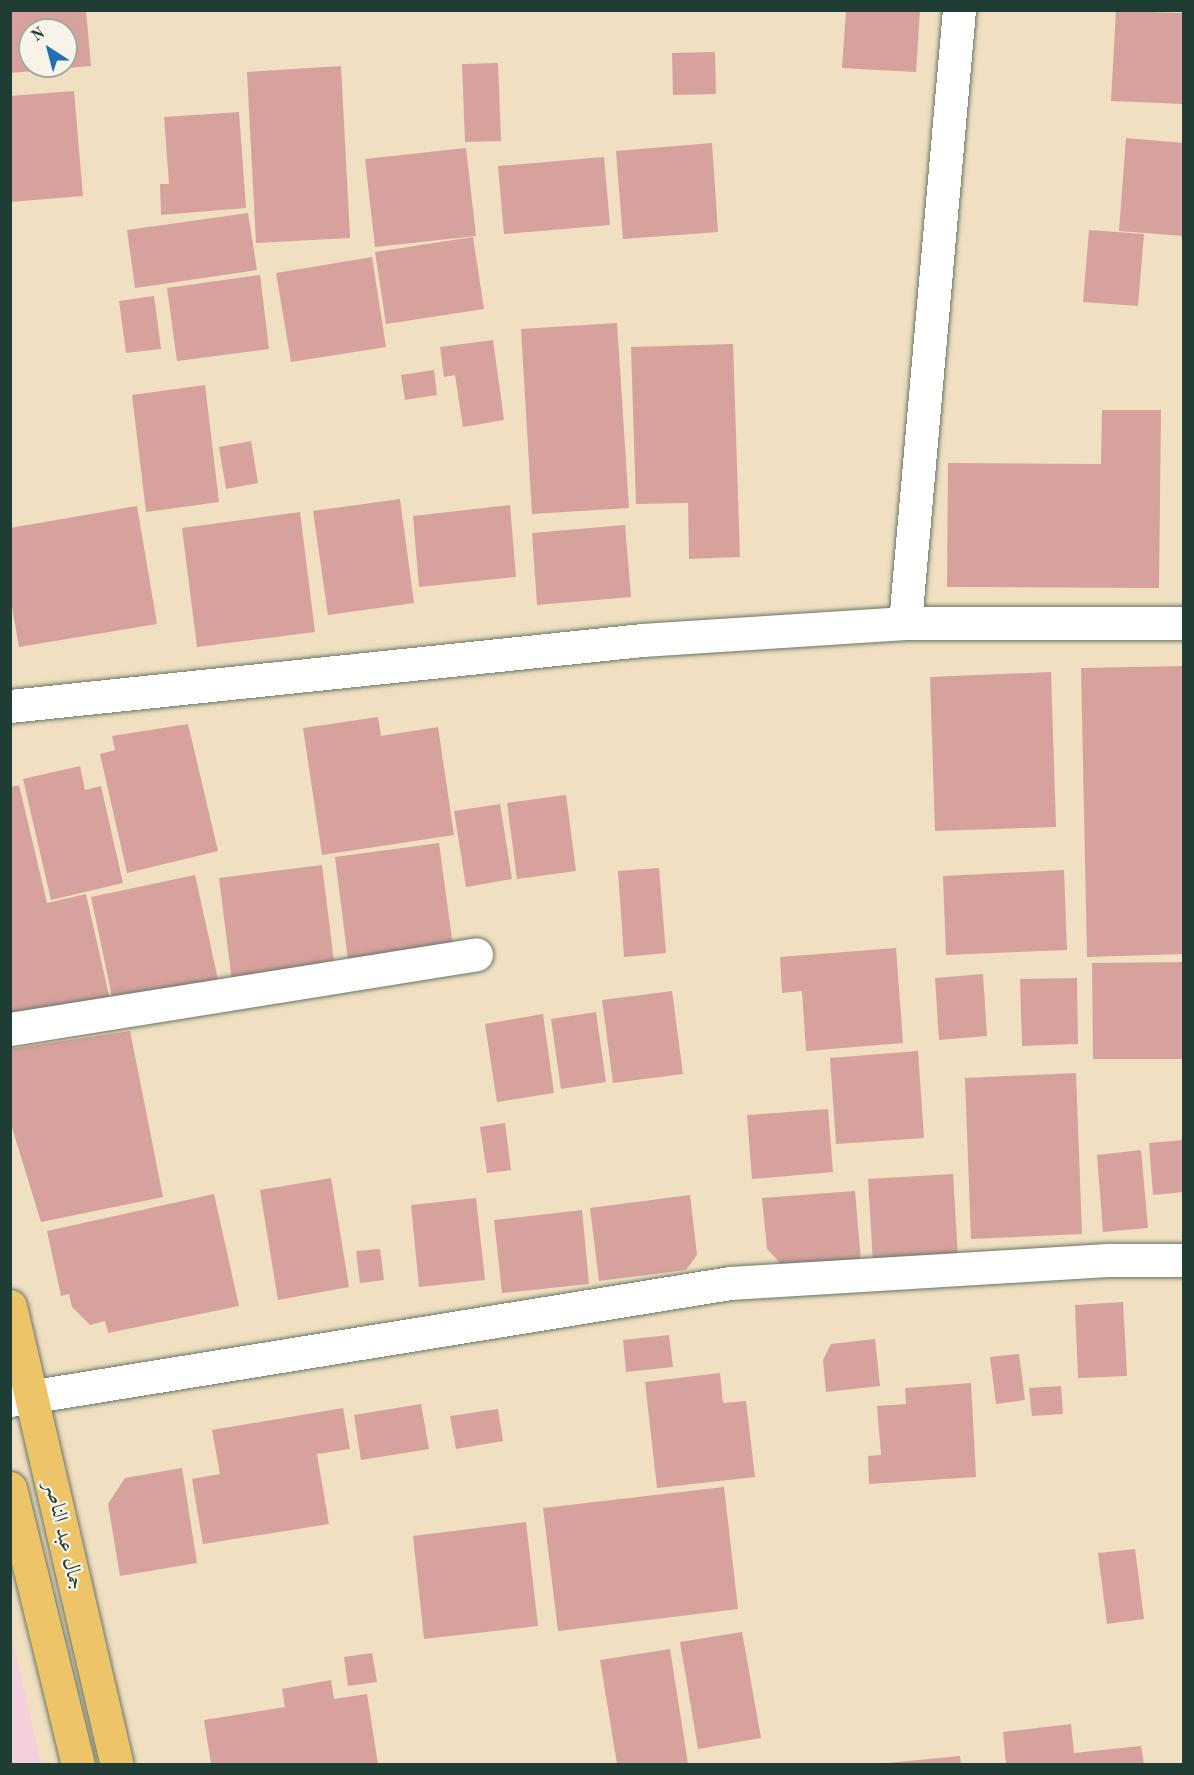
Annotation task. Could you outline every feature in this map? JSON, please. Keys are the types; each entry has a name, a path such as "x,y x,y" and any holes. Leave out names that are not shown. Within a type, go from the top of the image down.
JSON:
{"main road":[{"name":"جمال عبد الناصر","path":"10,1306 21,1399 117,1764"},
{"name":"جمال عبد الناصر","path":"10,1488 78,1764"}],"street":[{"path":"904,623 959,10"},
{"path":"10,706 642,640 904,623 1184,623"},
{"path":"10,1029 476,954"},
{"path":"21,1399 730,1282 1111,1260 1184,1260"}],"shaded area":[{"path":"11,1632 41,1764 11,1764"}],"building":[{"path":"10,10 86,10 91,66 78,67 78,18 18,18 18,72 10,73"},
{"path":"846,10 920,10 916,72 842,68"},
{"path":"1116,11 1184,13 1184,104 1111,101"},
{"path":"715,52 716,94 673,95 672,53"},
{"path":"498,63 501,141 465,142 462,64"},
{"path":"341,66 350,238 256,243 247,72"},
{"path":"74,91 83,196 10,202 10,96"},
{"path":"239,112 246,208 161,215 160,184 169,184 164,117"},
{"path":"1126,138 1184,143 1184,236 1119,231"},
{"path":"712,143 718,232 623,239 616,151"},
{"path":"466,148 476,236 375,247 365,159"},
{"path":"604,157 610,225 504,234 498,166"},
{"path":"248,213 257,270 135,288 127,230"},
{"path":"1089,230 1144,234 1138,306 1083,302"},
{"path":"473,237 484,309 386,324 375,252"},
{"path":"372,257 386,347 291,362 276,273"},
{"path":"260,275 269,349 177,361 167,288"},
{"path":"154,296 161,349 126,353 119,301"},
{"path":"617,323 629,508 532,514 521,329"},
{"path":"493,340 504,420 463,427 455,375 444,377 440,347"},
{"path":"733,344 740,557 689,559 688,503 636,504 631,347"},
{"path":"434,370 437,395 405,400 401,375"},
{"path":"205,385 219,502 146,512 132,395"},
{"path":"1102,410 1161,410 1159,588 947,587 948,463 1101,464"},
{"path":"251,441 258,483 226,489 219,447"},
{"path":"400,499 414,603 328,615 313,511"},
{"path":"510,505 516,577 419,587 413,516"},
{"path":"137,506 157,624 19,647 10,596 10,528"},
{"path":"300,512 315,632 197,647 182,528"},
{"path":"625,525 631,597 537,605 532,533"},
{"path":"1184,666 1184,954 1087,957 1081,668"},
{"path":"1051,672 1056,827 935,831 930,677"},
{"path":"378,717 381,736 438,727 454,835 322,855 303,728"},
{"path":"188,724 218,851 127,873 100,754 115,750 112,736"},
{"path":"80,766 85,790 101,786 123,883 51,900 23,779"},
{"path":"19,785 47,903 86,894 110,1000 10,1024 10,787"},
{"path":"566,795 576,871 517,879 507,803"},
{"path":"500,804 512,879 466,887 454,811"},
{"path":"439,843 454,954 349,968 335,857"},
{"path":"322,865 335,969 232,982 219,878"},
{"path":"659,868 666,953 624,957 618,871"},
{"path":"1064,870 1067,950 946,955 943,876"},
{"path":"195,875 219,984 114,1006 91,897"},
{"path":"896,948 903,1043 806,1051 802,991 782,993 780,957"},
{"path":"1184,962 1184,1059 1093,1059 1092,963"},
{"path":"983,974 987,1036 939,1040 935,978"},
{"path":"1077,978 1078,1044 1022,1046 1020,979"},
{"path":"672,991 683,1074 613,1083 602,1000"},
{"path":"596,1012 606,1082 561,1089 551,1019"},
{"path":"543,1014 554,1093 497,1102 485,1024"},
{"path":"130,1031 163,1197 41,1222 10,1121 10,1049"},
{"path":"918,1051 924,1138 836,1144 830,1058"},
{"path":"1076,1073 1082,1234 971,1239 965,1078"},
{"path":"828,1109 833,1172 752,1179 747,1115"},
{"path":"505,1123 511,1170 487,1173 480,1127"},
{"path":"1184,1140 1184,1192 1153,1195 1149,1143"},
{"path":"1141,1150 1148,1228 1103,1232 1097,1155"},
{"path":"953,1174 958,1257 873,1262 868,1179"},
{"path":"331,1178 349,1287 278,1300 260,1190"},
{"path":"855,1191 861,1262 785,1268 767,1249 762,1198"},
{"path":"214,1194 239,1306 108,1333 105,1321 90,1325 72,1307 69,1294 61,1296 47,1231"},
{"path":"690,1195 697,1255 686,1270 599,1281 590,1208"},
{"path":"476,1198 485,1280 419,1287 411,1205"},
{"path":"582,1210 589,1284 502,1293 494,1220"},
{"path":"380,1249 384,1280 360,1283 356,1251"},
{"path":"1123,1302 1127,1376 1078,1378 1075,1305"},
{"path":"669,1335 673,1367 626,1372 623,1340"},
{"path":"875,1339 880,1386 826,1392 823,1360 831,1344"},
{"path":"1019,1354 1025,1400 996,1404 990,1357"},
{"path":"720,1373 723,1403 746,1401 755,1477 657,1488 645,1382"},
{"path":"971,1383 976,1477 869,1484 868,1456 881,1455 877,1406 906,1404 905,1388"},
{"path":"1061,1386 1063,1414 1032,1416 1029,1388"},
{"path":"421,1404 429,1449 361,1460 354,1415"},
{"path":"343,1408 350,1449 317,1454 329,1524 203,1544 192,1479 220,1474 212,1430"},
{"path":"498,1409 503,1441 456,1449 450,1416"},
{"path":"182,1468 197,1563 120,1576 108,1504 125,1478"},
{"path":"724,1487 738,1609 558,1631 543,1508"},
{"path":"526,1522 538,1626 424,1639 413,1536"},
{"path":"1135,1549 1144,1619 1107,1624 1098,1553"},
{"path":"742,1632 761,1738 698,1749 680,1642"},
{"path":"670,1649 688,1764 617,1764 600,1660"},
{"path":"372,1653 377,1682 348,1686 344,1657"},
{"path":"331,1680 334,1699 367,1694 378,1764 211,1764 204,1720 285,1707 282,1689"},
{"path":"1071,1724 1074,1753 1141,1746 1144,1764 1006,1764 1003,1732"},
{"path":"960,1756 961,1764 887,1764 887,1763"}]}
